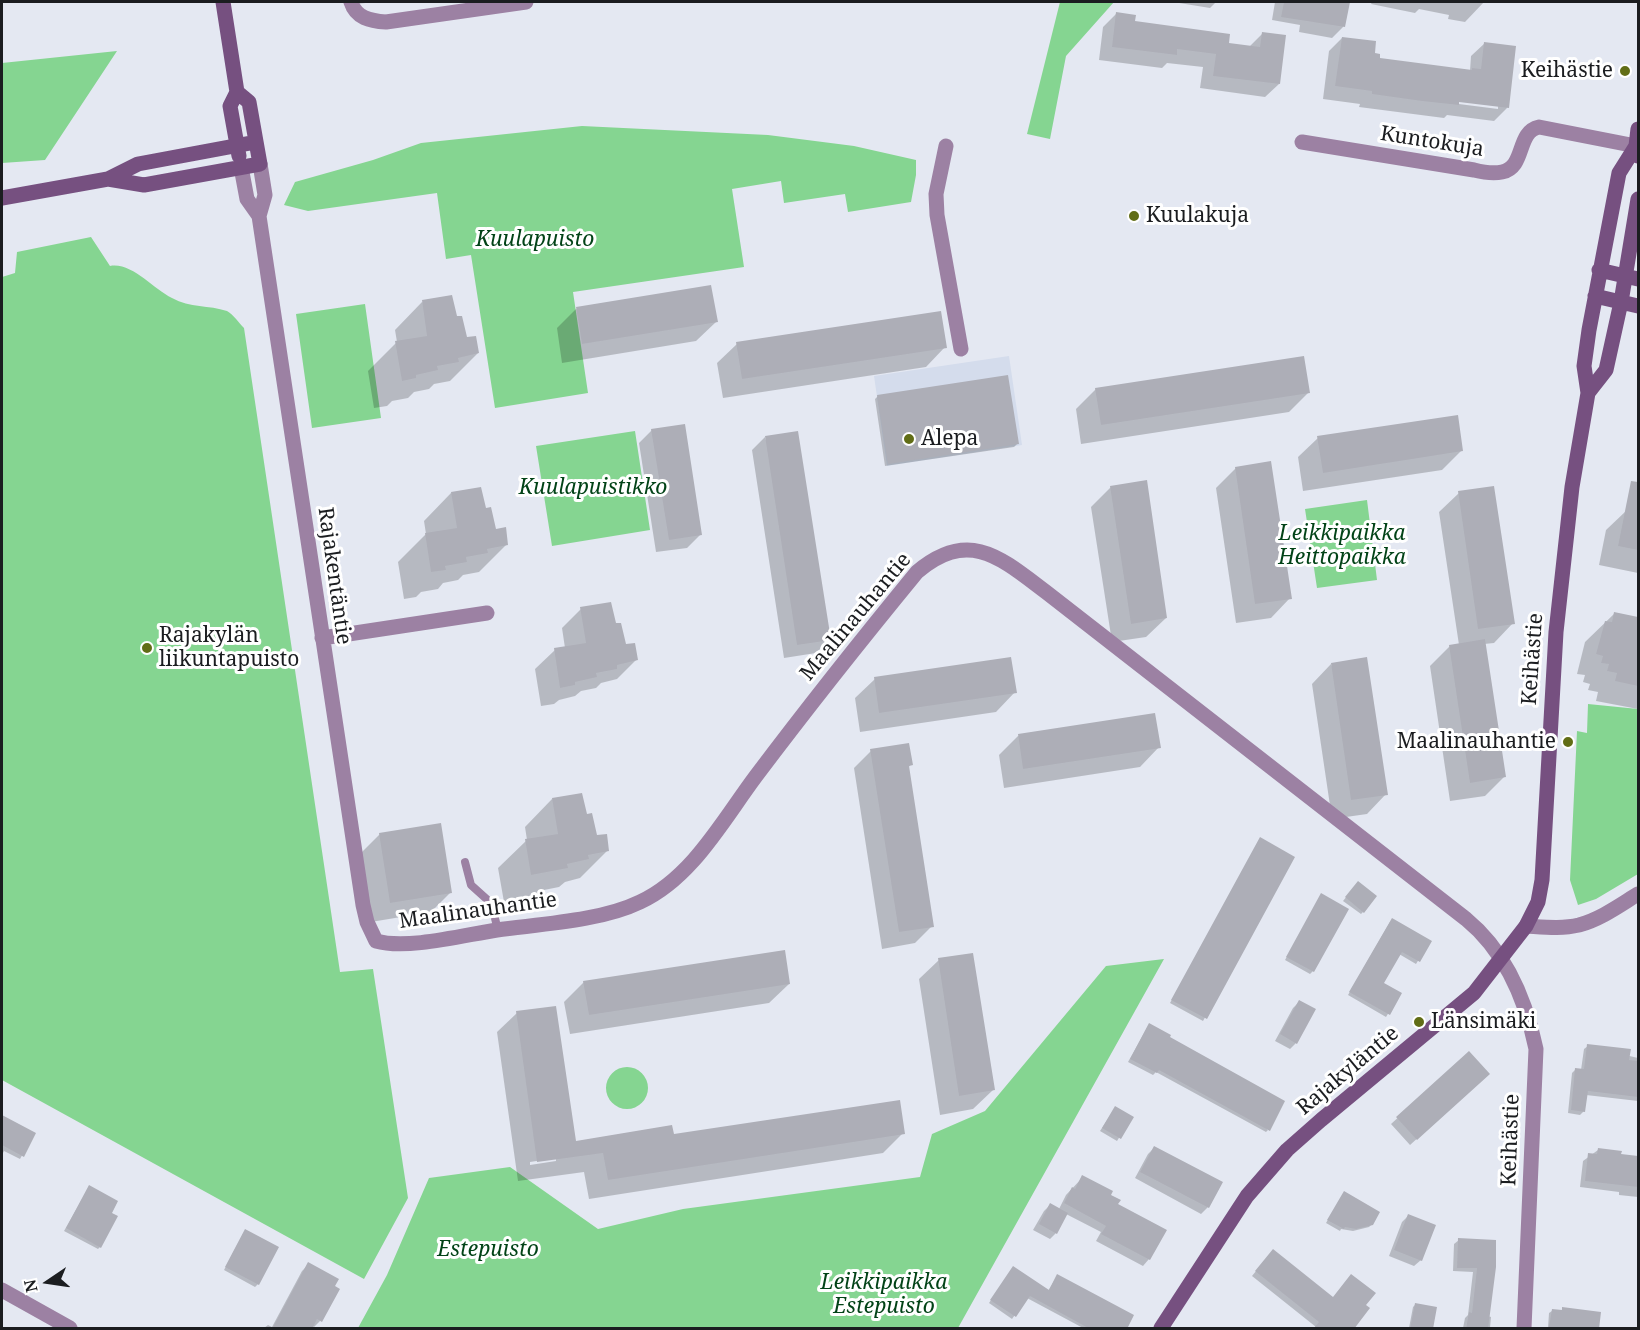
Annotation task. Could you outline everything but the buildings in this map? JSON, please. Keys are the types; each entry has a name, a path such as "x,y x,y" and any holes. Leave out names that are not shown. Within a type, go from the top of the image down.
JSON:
{"street":[{"path":"223,2 237,92 230,106 241,168"},
{"path":"351,2 354,10 361,16 373,21 386,22 526,2"},
{"path":"108,179 144,185 260,164 249,102 237,92"},
{"name":"Kuntokuja","path":"1302,142 1502,173 1510,169 1517,161 1528,133 1539,127 1637,153"},
{"path":"1637,153 1638,129"},
{"path":"2,198 108,179 138,164 256,142"},
{"path":"946,146 936,194 937,215 961,349"},
{"name":"Keihästie","path":"1526,926 1539,902 1542,880 1556,632 1572,487 1588,393 1584,366 1599,270 1619,173 1637,153"},
{"name":"Rajakentäntie","path":"259,216 265,195 260,164"},
{"name":"Rajakentäntie","path":"241,168 248,199 259,216 363,905 367,922 376,941"},
{"name":"Keihästie","path":"1588,393 1605,370 1621,302 1632,278 1638,199"},
{"path":"1599,270 1632,278"},
{"path":"1595,296 1638,306"},
{"name":"Maalinauhantie","path":"376,941 392,944 417,942 623,909 641,902 662,889 691,862 917,572 946,553 969,549 996,557 1046,592 1473,925 1502,960"},
{"path":"322,638 487,613"},
{"path":"1526,926 1577,925 1606,913 1638,894"},
{"name":"Rajakyläntie","path":"1161,1329 1247,1196 1287,1150 1474,993 1502,960 1526,926"},
{"name":"Keihästie","path":"1502,960 1526,1010 1536,1049 1524,1329"},
{"path":"2,1290 70,1329"}],"lane":[{"path":"465,862 471,885 491,903 498,930"}],"shaded area":[{"path":"1009,356 1022,445 887,466 874,376"}],"green space":[{"path":"1060,2 1114,2 1066,56 1050,139 1027,134"},
{"path":"117,51 45,160 2,163 2,63"},
{"name":"Kuulapuisto","path":"582,126 768,135 854,146 916,160 911,202 848,212 845,194 784,203 781,181 732,189 744,267 573,292 588,393 495,408 471,255 446,259 437,193 308,211 284,205 295,182 373,160 421,143"},
{"name":"Rajakylän liikuntapuisto","path":"91,237 110,266 126,268 134,272 179,301 227,311 244,328 340,972 373,969 408,1198 364,1279 2,1080 2,277 15,273 17,252"},
{"path":"365,304 381,418 312,428 296,314"},
{"name":"Kuulapuistikko","path":"635,431 650,530 552,546 536,446"},
{"name":"Leikkipaikka Heittopaikka","path":"1367,500 1377,580 1317,588 1305,509"},
{"path":"1588,704 1638,709 1638,874 1596,899 1578,905 1570,880 1577,731 1587,733"},
{"name":"Estepuisto","path":"1164,959 958,1328 358,1328 387,1275 429,1178 510,1167 598,1229 683,1209 920,1177 932,1134 985,1111 1106,966"},
{"path":"627,1067 635,1068 642,1073 647,1080 647,1096 642,1103 635,1108 627,1109 619,1108 612,1103 607,1096 606,1088 607,1080 612,1073 619,1068"}],"place":[{"name":"Keihästie","path":"1625,71"},
{"name":"Kuulakuja","path":"1134,216"},
{"name":"Alepa","path":"909,439"},
{"name":"Rajakylän liikuntapuisto","path":"147,648"},
{"name":"Maalinauhantie","path":"1568,742"},
{"name":"Länsimäki","path":"1419,1022"}],"park label":[{"name":"Leikkipaikka Estepuisto","path":"884,1295"}]}
